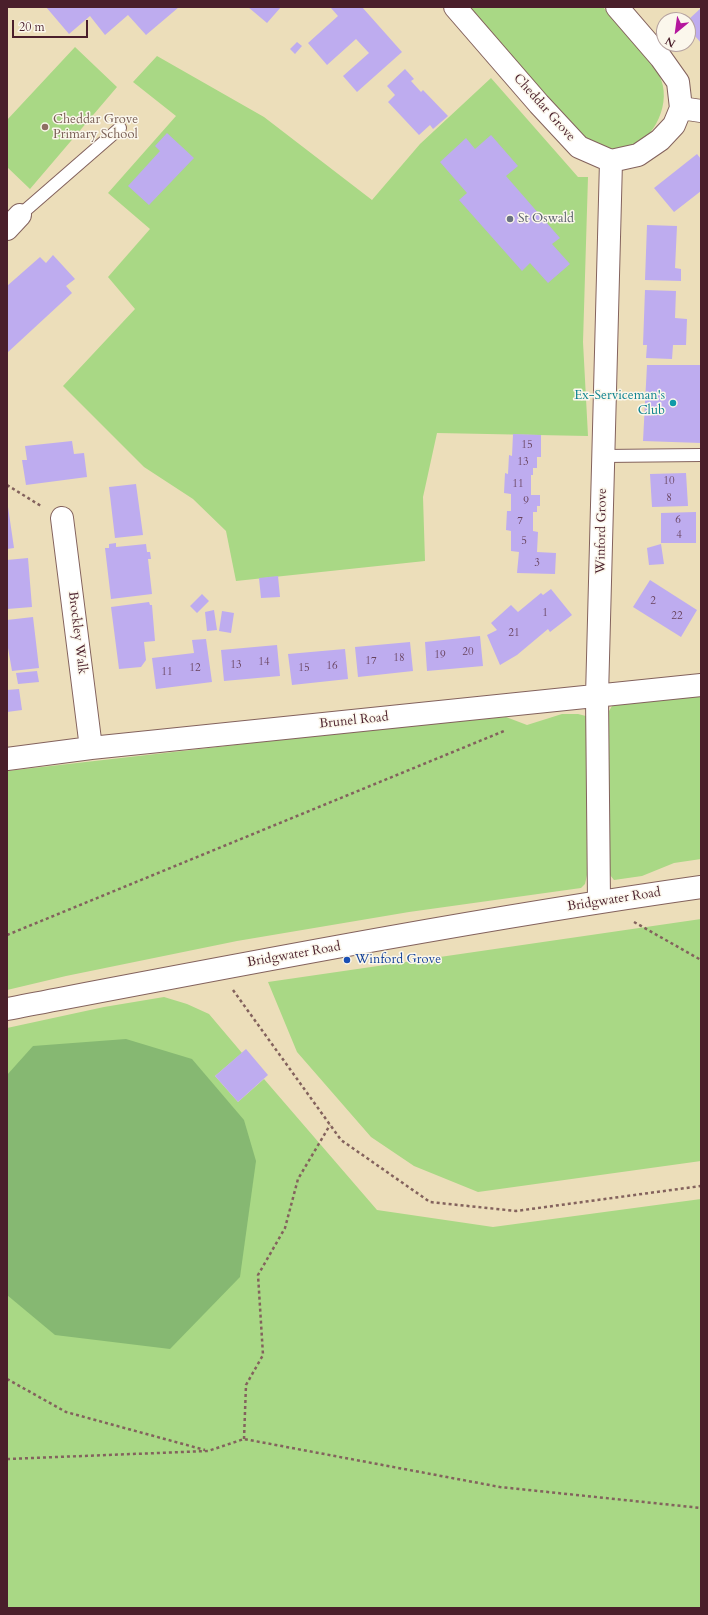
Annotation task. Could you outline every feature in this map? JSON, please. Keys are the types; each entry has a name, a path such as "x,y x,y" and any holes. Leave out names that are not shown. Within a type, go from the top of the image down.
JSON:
{"main road":[{"name":"Cheddar Grove","path":"455,7 539,104 579,147 611,161"},
{"path":"611,161 638,155 660,140 691,110 678,82 661,58 617,7"},
{"name":"Winford Grove","path":"599,902 597,696 611,161"},
{"name":"Brockley Walk","path":"62,518 91,748"},
{"name":"Brunel Road","path":"7,759 91,748 701,685"},
{"name":"Bridgwater Road","path":"7,1009 218,969 621,898 701,887"}],"lane":[{"path":"13,222 120,128"},
{"path":"604,456 701,454"}],"path":[{"path":"7,485 62,518"},
{"path":"7,935 508,730"},
{"path":"621,898 626,918 701,960"},
{"path":"218,969 341,1140 430,1202 516,1211 701,1186"},
{"path":"244,1439 246,1385 263,1355 258,1276 285,1228 298,1179 330,1125"},
{"path":"7,1379 66,1412 208,1451"},
{"path":"7,1459 208,1451 244,1439 500,1487 701,1508"}],"green space":[{"path":"466,7 603,7 652,64 659,75 663,85 664,96 659,119 653,129 636,145 621,150 606,148 587,142"},
{"path":"75,47 117,87 30,189 7,167 7,120"},
{"path":"157,56 264,117 372,200 420,144 491,78 578,177 588,177 583,342 588,436 437,433 423,497 425,561 236,581 226,531 193,499 144,467 63,386 135,309 108,277 150,229 108,193 176,116 133,82"},
{"path":"701,695 701,859 674,863 642,876 614,880 610,875 609,866 609,711 612,706 619,704"},
{"path":"562,714 578,714 586,716 587,875 585,884 581,888 409,912 237,941 66,976 7,990 7,771 366,730 506,717 527,725"},
{"path":"701,919 701,1161 478,1192 414,1166 371,1137 297,1052 268,982"},
{"path":"164,997 187,1004 209,1014 242,1053 215,1076 238,1102 264,1079 377,1210 493,1227 701,1199 701,1608 7,1608 7,1028 104,1007"},
{"path":"126,1039 192,1059 244,1120 256,1161 240,1277 170,1349 55,1335 7,1295 7,1075 33,1046"}],"building":[{"path":"46,7 179,7 146,35 128,15 105,35 90,16 69,34"},
{"path":"248,7 281,7 267,23"},
{"path":"362,7 402,52 357,92 343,76 369,53 356,39 327,65 308,43 338,16 331,8"},
{"path":"701,8 701,43 696,37 696,13"},
{"path":"297,42 302,46 295,54 290,49"},
{"path":"405,69 414,79 411,81 421,92 423,90 448,116 433,129 430,125 419,135 388,102 395,95 387,86"},
{"path":"167,133 194,158 149,205 128,186 160,151 155,146"},
{"name":"St Oswald","path":"491,135 518,166 506,176 560,238 552,244 570,264 548,283 530,263 522,271 459,200 467,193 440,162 466,138 475,149"},
{"path":"697,154 701,159 701,191 674,212 654,188"},
{"path":"647,225 677,226 675,268 681,269 681,281 645,280"},
{"path":"53,255 75,279 66,286 72,293 7,353 7,286 40,257 46,263"},
{"path":"645,290 676,291 675,318 687,319 686,345 673,345 672,359 646,358 647,345 643,345"},
{"name":"Ex-Serviceman's Club","path":"647,365 701,365 701,443 643,441"},
{"path":"513,434 541,435 541,457 537,457 537,468 533,468 533,475 531,475 531,495 540,495 540,506 537,506 537,512 533,512 533,531 538,532 537,552 556,553 555,574 517,573 519,552 511,551 511,531 506,530 507,511 511,511 511,494 504,493 505,473 508,474 509,455 512,456"},
{"path":"72,441 74,454 84,453 87,477 26,485 22,460 27,460 25,446"},
{"path":"686,473 688,506 652,507 650,474"},
{"path":"136,484 143,535 115,538 109,487"},
{"path":"7,500 14,548 7,549"},
{"path":"696,512 696,543 661,543 661,513"},
{"path":"116,543 116,547 146,544 147,552 150,552 151,559 148,559 152,594 111,599 105,548 109,548 109,544"},
{"path":"661,544 664,564 649,565 647,548"},
{"path":"28,558 32,607 7,609 7,560"},
{"path":"278,576 280,597 261,598 259,578"},
{"path":"650,580 697,610 681,637 633,607"},
{"path":"551,589 572,615 550,632 548,629 517,655 500,665 487,635 497,630 491,623 511,605 518,612 541,593 543,595"},
{"path":"202,594 209,601 197,613 190,606"},
{"path":"149,602 150,605 152,605 155,641 144,642 146,660 141,667 119,669 111,607"},
{"path":"214,610 217,630 207,631 205,612"},
{"path":"222,611 234,613 231,633 219,631"},
{"path":"33,617 39,668 12,671 7,642 7,620"},
{"path":"480,636 483,666 427,671 425,642"},
{"path":"206,639 212,682 156,689 152,658 194,653 192,640"},
{"path":"410,642 413,671 358,677 355,647"},
{"path":"277,645 280,676 224,681 221,650"},
{"path":"345,649 348,679 292,685 288,654"},
{"path":"37,671 39,682 18,684 16,673"},
{"path":"19,689 22,710 7,712 7,690"},
{"path":"246,1049 268,1075 238,1102 215,1076"}],"place":[{"name":"Cheddar Grove Primary School","path":"45,127"},
{"name":"St Oswald","path":"510,219"},
{"name":"Ex-Serviceman's Club","path":"673,403"},
{"name":"Winford Grove","path":"347,960"}]}
